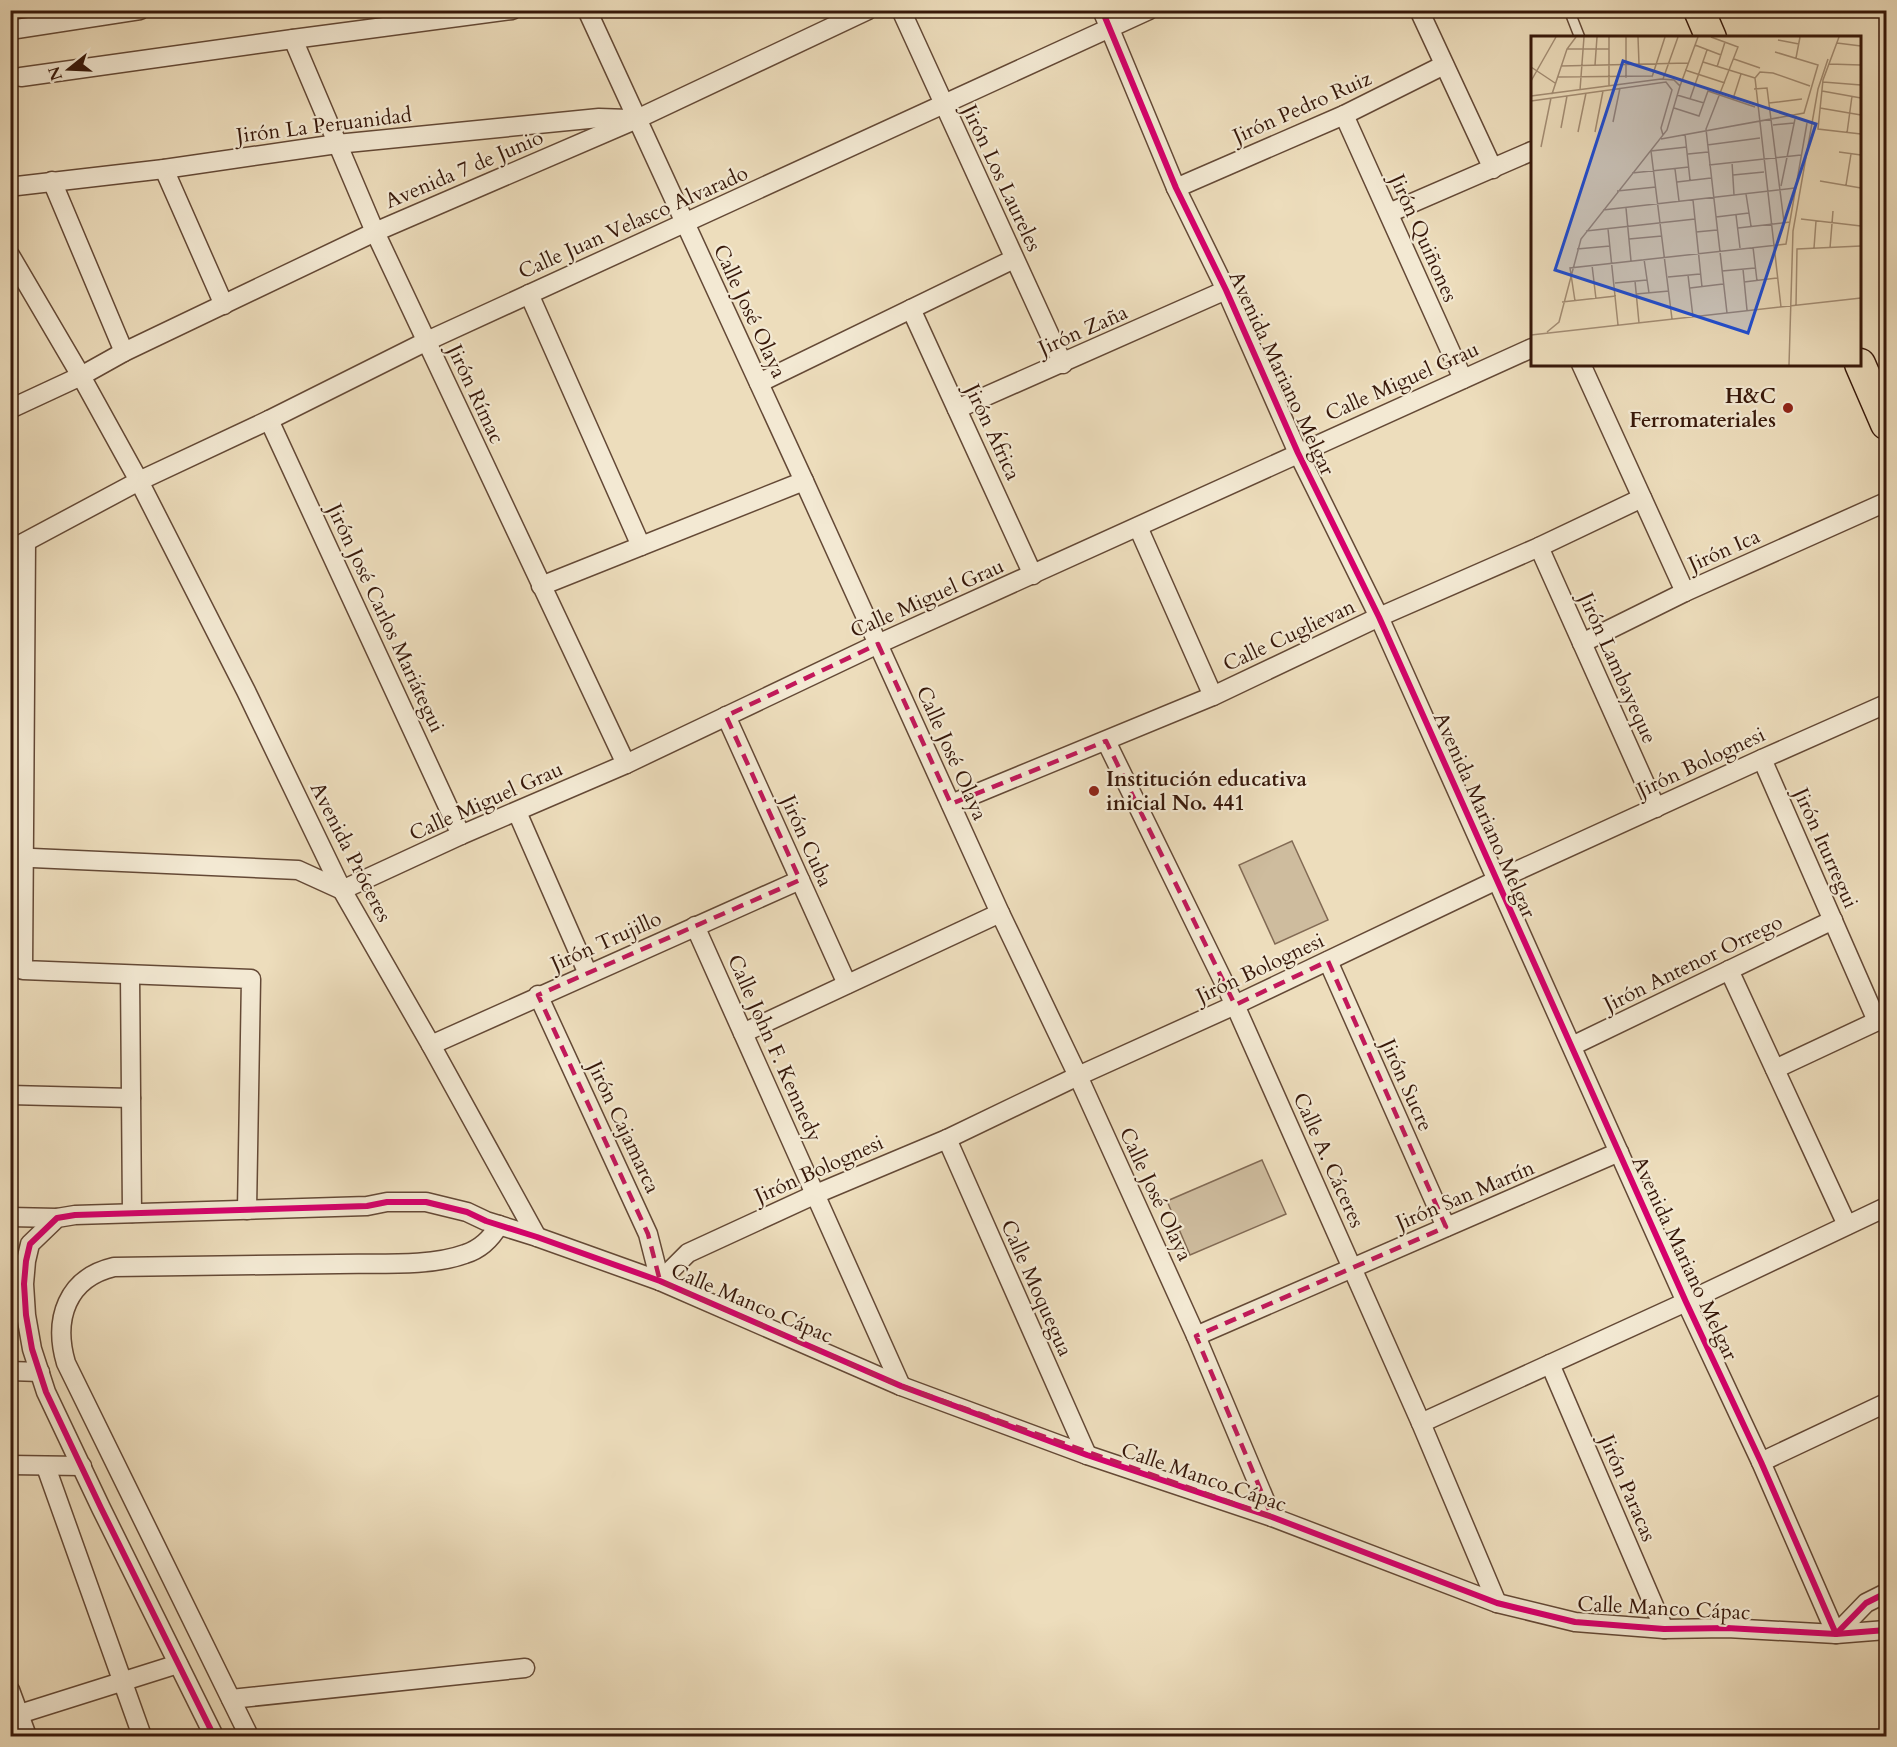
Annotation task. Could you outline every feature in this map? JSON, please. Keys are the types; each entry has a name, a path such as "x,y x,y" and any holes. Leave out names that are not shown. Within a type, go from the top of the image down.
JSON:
{"highway":[{"path":"1699,10 1710,36"},
{"path":"1861,366 1887,424"}],"street":[{"path":"10,30 140,10"},
{"path":"21,77 512,10"},
{"name":"Calle José Olaya","path":"587,10 1000,913 1078,1076 1196,1336 1272,1517"},
{"name":"Avenida 7 de Junio","path":"10,409 375,232 636,119 868,10"},
{"name":"Jirón Los Laureles","path":"901,10 1063,364"},
{"name":"Avenida Mariano Melgar","path":"1102,10 1176,188 1226,290 1298,453 1379,617 1686,1302 1761,1462 1836,1634"},
{"name":"Calle Juan Velasco Alvarado","path":"18,546 139,481 269,420 426,341 1149,10"},
{"path":"1419,10 1493,169"},
{"name":"Jirón Rímac","path":"293,39 375,232 626,764"},
{"name":"Jirón Pedro Ruiz","path":"1176,188 1344,115 1444,65"},
{"name":"Jirón Quiñones","path":"1344,115 1463,378"},
{"name":"Jirón La Peruanidad","path":"17,186 164,169 337,144 599,118 636,119"},
{"path":"1389,213 1531,152"},
{"path":"164,169 224,305"},
{"path":"52,181 124,352"},
{"name":"Avenida Próceres","path":"10,255 139,481 246,691 342,890 537,1237"},
{"path":"759,383 1014,259"},
{"name":"Jirón Zaña","path":"957,409 1226,290"},
{"path":"529,294 641,546"},
{"name":"Jirón África","path":"911,309 1033,574"},
{"name":"Calle Miguel Grau","path":"342,890 626,764 878,644 1531,349"},
{"path":"1582,366 1685,592"},
{"name":"Jirón José Carlos Mariátegui","path":"269,420 461,836"},
{"path":"541,585 804,482"},
{"name":"Calle Cuglievan","path":"951,804 1213,696 1379,617 1539,547 1642,498"},
{"name":"Jirón Ica","path":"1582,643 1685,592 1887,502"},
{"path":"1138,527 1213,696"},
{"path":"18,546 17,858 23,970 251,979 247,1210"},
{"name":"Jirón Lambayeque","path":"1539,547 1656,808"},
{"name":"Jirón Bolognesi","path":"660,1281 688,1253 816,1194 947,1139 1497,880 1887,704"},
{"name":"Jirón Cuba","path":"726,716 847,984"},
{"name":"Calle A. Cáceres","path":"1107,741 1235,1005 1421,1423 1497,1603"},
{"name":"Jirón Iturregui","path":"1762,759 1833,920 1882,1019"},
{"path":"517,812 588,974"},
{"path":"17,858 298,870 342,890"},
{"name":"Jirón Trujillo","path":"431,1045 800,880"},
{"path":"743,1033 1000,913"},
{"name":"Jirón Antenor Orrego","path":"1572,1046 1833,920"},
{"name":"Calle John F. Kennedy","path":"695,926 901,1386"},
{"name":"Jirón Sucre","path":"1328,961 1446,1227"},
{"path":"1729,970 1847,1225"},
{"path":"130,975 132,1213"},
{"name":"Jirón Cajamarca","path":"538,996 648,1234 660,1281"},
{"path":"1775,1069 1882,1019"},
{"path":"10,1095 131,1098"},
{"name":"Calle Moquegua","path":"947,1139 1087,1455"},
{"name":"Jirón San Martín","path":"1196,1336 1619,1152"},
{"name":"Calle Manco Cápac","path":"10,1217 57,1218 75,1215 367,1206 406,1201 446,1206 660,1281 901,1386 1087,1455 1272,1517 1497,1603 1575,1622 1664,1629 1727,1628 1836,1634 1887,1630"},
{"path":"1421,1423 1887,1207"},
{"path":"57,1218 30,1244 26,1261 24,1284 26,1314 32,1349 46,1392 214,1737"},
{"path":"249,1737 66,1363 61,1330 63,1316 73,1292 91,1275 114,1267 444,1260 480,1247 499,1225"},
{"name":"Jirón Paracas","path":"1550,1364 1664,1629"},
{"path":"10,1371 40,1372"},
{"path":"1761,1462 1887,1403"},
{"path":"10,1465 82,1466"},
{"path":"46,1467 142,1737"},
{"path":"1836,1634 1866,1602 1887,1593"},
{"path":"15,1716 178,1664"},
{"path":"231,1699 525,1668"},
{"path":"10,1690 15,1716 27,1737"}],"lane":[{"path":"1569,10 1579,36"}],"highlighted area":[{"path":"878,644 951,804 1106,741 1235,1005 1328,961 1446,1227 1196,1336 1272,1517 901,1386 660,1281 648,1234 538,995 800,880 726,716"}],"shaded area":[{"path":"1292,841 1328,920 1275,944 1239,865"},
{"path":"1262,1160 1286,1214 1190,1255 1167,1201"}],"cycle path":[{"path":"1102,10 1176,188 1226,290 1298,453 1379,617 1686,1302 1761,1462 1836,1634 1866,1603 1886,1593"},
{"path":"214,1736 46,1392 32,1349 26,1315 24,1284 26,1261 30,1244 57,1218 75,1215 367,1206 387,1202 426,1202 467,1212 486,1221 660,1281 901,1386 1087,1455 1272,1517 1497,1603 1575,1622 1664,1629 1727,1628 1836,1634 1886,1630"}],"place":[{"name":"H&C Ferromateriales","path":"1788,408"},
{"name":"Institución educativa inicial No. 441","path":"1094,791"}]}
